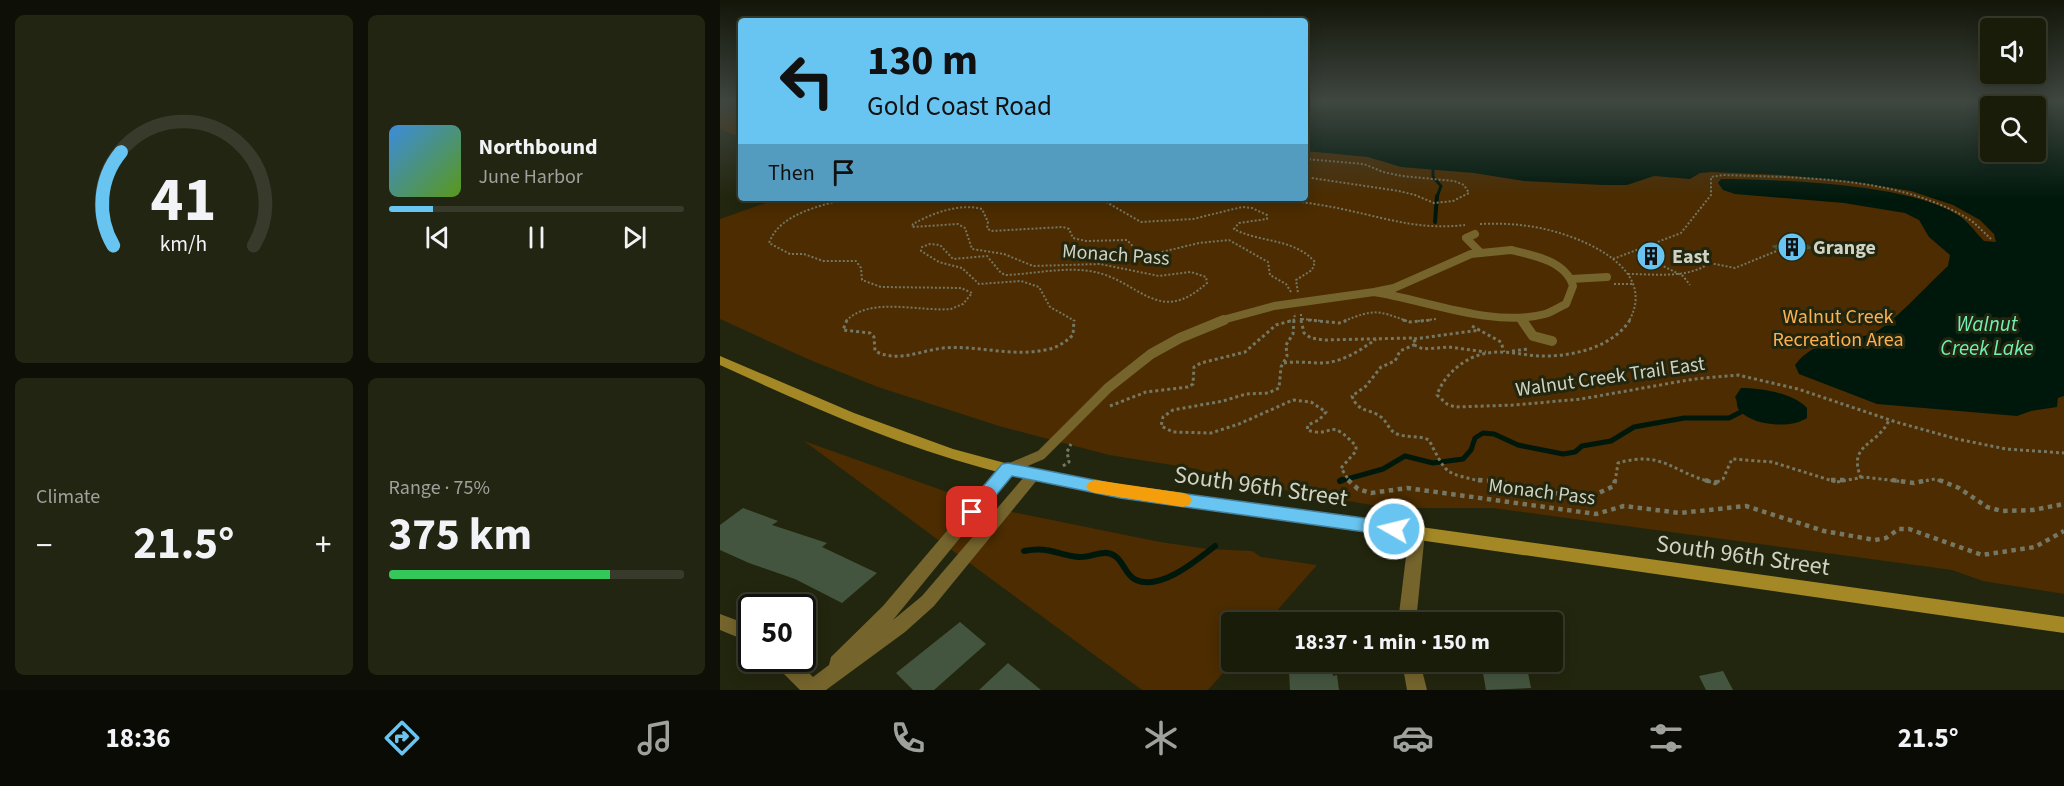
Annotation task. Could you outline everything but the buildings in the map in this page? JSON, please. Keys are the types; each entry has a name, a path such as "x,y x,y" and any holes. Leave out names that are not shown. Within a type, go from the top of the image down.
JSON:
{"main road":[{"name":"South 96th Street","path":"720,360 813,401 905,437 983,463 1043,476 1120,491 2064,625"}],"street":[{"path":"812,690 890,612 1008,469"},
{"path":"812,690 899,626 928,601 1043,476"},
{"path":"1408,612 1417,532"},
{"path":"720,622 738,629"},
{"path":"795,672 812,690"},
{"path":"1413,672 1417,690"}],"lane":[{"path":"1475,234 1466,238 1480,252"},
{"path":"1008,469 1039,456 1096,398 1147,357 1180,338 1222,320 1294,301 1394,288 1480,252 1511,250 1533,255 1555,264 1571,279 1573,287 1566,304 1540,316 1522,319 1491,316 1403,295 1374,292"},
{"path":"1571,279 1609,281"},
{"path":"1522,319 1531,335 1540,341 1552,341"},
{"path":"1039,456 1043,476"}],"path":[{"path":"1308,159 1364,164 1383,172 1402,176 1454,182 1464,185 1469,193 1455,200 1433,203 1410,193 1336,179 1308,177"},
{"path":"1613,259 1681,233 1711,195 1711,177 1723,175 1833,182 1911,195 1960,212 1983,228 1990,239"},
{"name":"Monach Pass","path":"839,201 784,221 772,233 769,243 790,254 804,254 823,261 856,261 861,268 860,278 881,287 962,288 972,293 963,304 947,310 929,312 901,307 880,307 860,312 846,321 843,330 870,333 874,337 875,351 884,356 910,355 946,348 1003,354 1054,349 1068,341 1075,327 1072,317 1050,307 1035,284 1021,281 979,284 962,268 939,262 921,251 922,247 930,244 940,245 953,259 987,256 1001,273 1006,275 1064,269 1104,274 1160,303 1182,301 1207,283 1206,277 1195,272 1159,276 1101,264 1029,265 998,253 972,249 965,228 958,224 912,227 913,224 931,214 968,207 982,209 987,228 991,231 1063,227 1069,229 1073,237 1081,240 1126,240 1145,256 1213,241 1234,241 1268,262 1270,275 1286,284 1294,301 1296,319 1293,334 1286,345 1287,356 1283,364 1279,388 1274,391 1246,394 1223,401 1173,410 1163,417 1161,426 1171,432 1199,435 1226,428 1293,400 1302,399 1317,404 1326,412 1318,420 1308,425 1307,430 1316,433 1335,428 1342,431 1356,446 1356,451 1341,468 1342,475 1357,489 1365,492 1377,494 1407,488 1596,514 1636,506 1680,513 1746,506 1824,531 1875,540 1886,538 1899,529 1909,529 1982,555 2035,547 2043,544 2052,535 2064,531"},
{"path":"1292,201 1340,209 1422,228 1491,223 1531,226 1568,235 1601,250 1628,274 1634,284"},
{"path":"1628,274 1678,273 1704,268 1710,263 1726,267 1741,266 1779,250"},
{"path":"1653,261 1678,273 1687,279 1690,285"},
{"path":"1609,281 1634,284"},
{"name":"Walnut Creek Trail East","path":"1634,284 1635,306 1629,322 1624,329 1603,342 1578,353 1561,356 1546,357 1490,352 1463,363 1438,389 1437,395 1446,405 1464,407 1515,405 1602,396 1724,375 1738,375 1798,389 1889,420 1992,447 2064,453"},
{"path":"1104,408 1148,392 1179,391 1187,388 1193,384 1194,367 1201,363 1245,352 1276,325 1296,319 1339,323 1361,314 1378,311 1410,322 1441,318"},
{"path":"1464,322 1501,342 1504,352 1531,348 1540,341"},
{"path":"1414,339 1480,330"},
{"path":"1283,364 1296,360 1325,363 1359,352 1372,341 1384,338"},
{"path":"1414,345 1423,349 1449,347 1490,352"},
{"path":"1861,478 1855,467 1856,455 1860,449 1877,439 1887,428 1889,420"},
{"path":"1043,476 1069,462 1067,452 1072,442"},
{"name":"Monach Pass","path":"1435,454 1444,470 1463,479 1504,482 1528,495 1540,492 1580,496 1607,491 1614,486 1618,463 1640,456 1662,459 1702,480 1715,483 1723,479 1732,459 1772,462 1836,482 1874,477 1914,483 1930,480 1941,481 1959,488 1987,507 2002,511 2033,510 2064,504"}],"green space":[{"name":"Walnut Creek Recreation Area","path":"1308,133 1980,133 1980,162 2046,162 2046,133 2064,133 2064,594 1983,581 1952,570 1493,508 1389,508 1226,480 1197,469 1109,455 999,426 878,387 810,360 720,319 720,219 771,201 1308,201"},
{"path":"804,441 992,508 1160,542 1208,549 1252,551 1261,557 1317,565 1276,612 1221,612 1221,672 1224,672 1208,690 1142,690"}],"water":[{"name":"Walnut Creek Lake","path":"1308,133 1980,133 1980,162 2046,162 2046,133 2064,133 2064,396 2058,398 2057,407 2031,411 2017,416 1877,404 1799,374 1795,365 1811,350 1830,343 1871,334 1888,323 1948,266 1950,255 1929,237 1919,220 1905,213 1844,203 1735,194 1723,190 1718,183 1721,179 1814,183 1880,190 1910,196 1958,215 1984,241 1996,242 1994,234 1980,220 1953,205 1911,191 1854,182 1782,175 1712,172 1700,173 1690,179 1654,176 1627,185 1603,185 1524,181 1474,173 1401,167 1368,157 1308,151"},
{"path":"1741,388 1767,390 1794,399 1807,408 1807,418 1782,425 1753,420 1738,408 1735,397"}],"waterway":[{"path":"1433,169 1433,177 1441,186 1437,197"},
{"path":"1435,222 1437,196"},
{"path":"1342,480 1340,481 1383,469 1405,456 1433,463 1463,459 1471,450 1475,438 1483,433 1494,434 1518,445 1563,454 1575,452 1582,446 1611,441 1634,427 1684,418 1729,418 1741,412"},
{"path":"1024,551 1047,550 1079,557 1102,553 1111,554 1118,559 1132,578 1146,582 1167,578 1199,559 1215,546"}],"slow traffic":[{"path":"1095,486 1183,500"}],"place":[{"name":"Grange","path":"1792,247"},
{"name":"East","path":"1651,256"}],"route":[{"path":"972,512 1008,469 1120,491 1394,529"}]}
